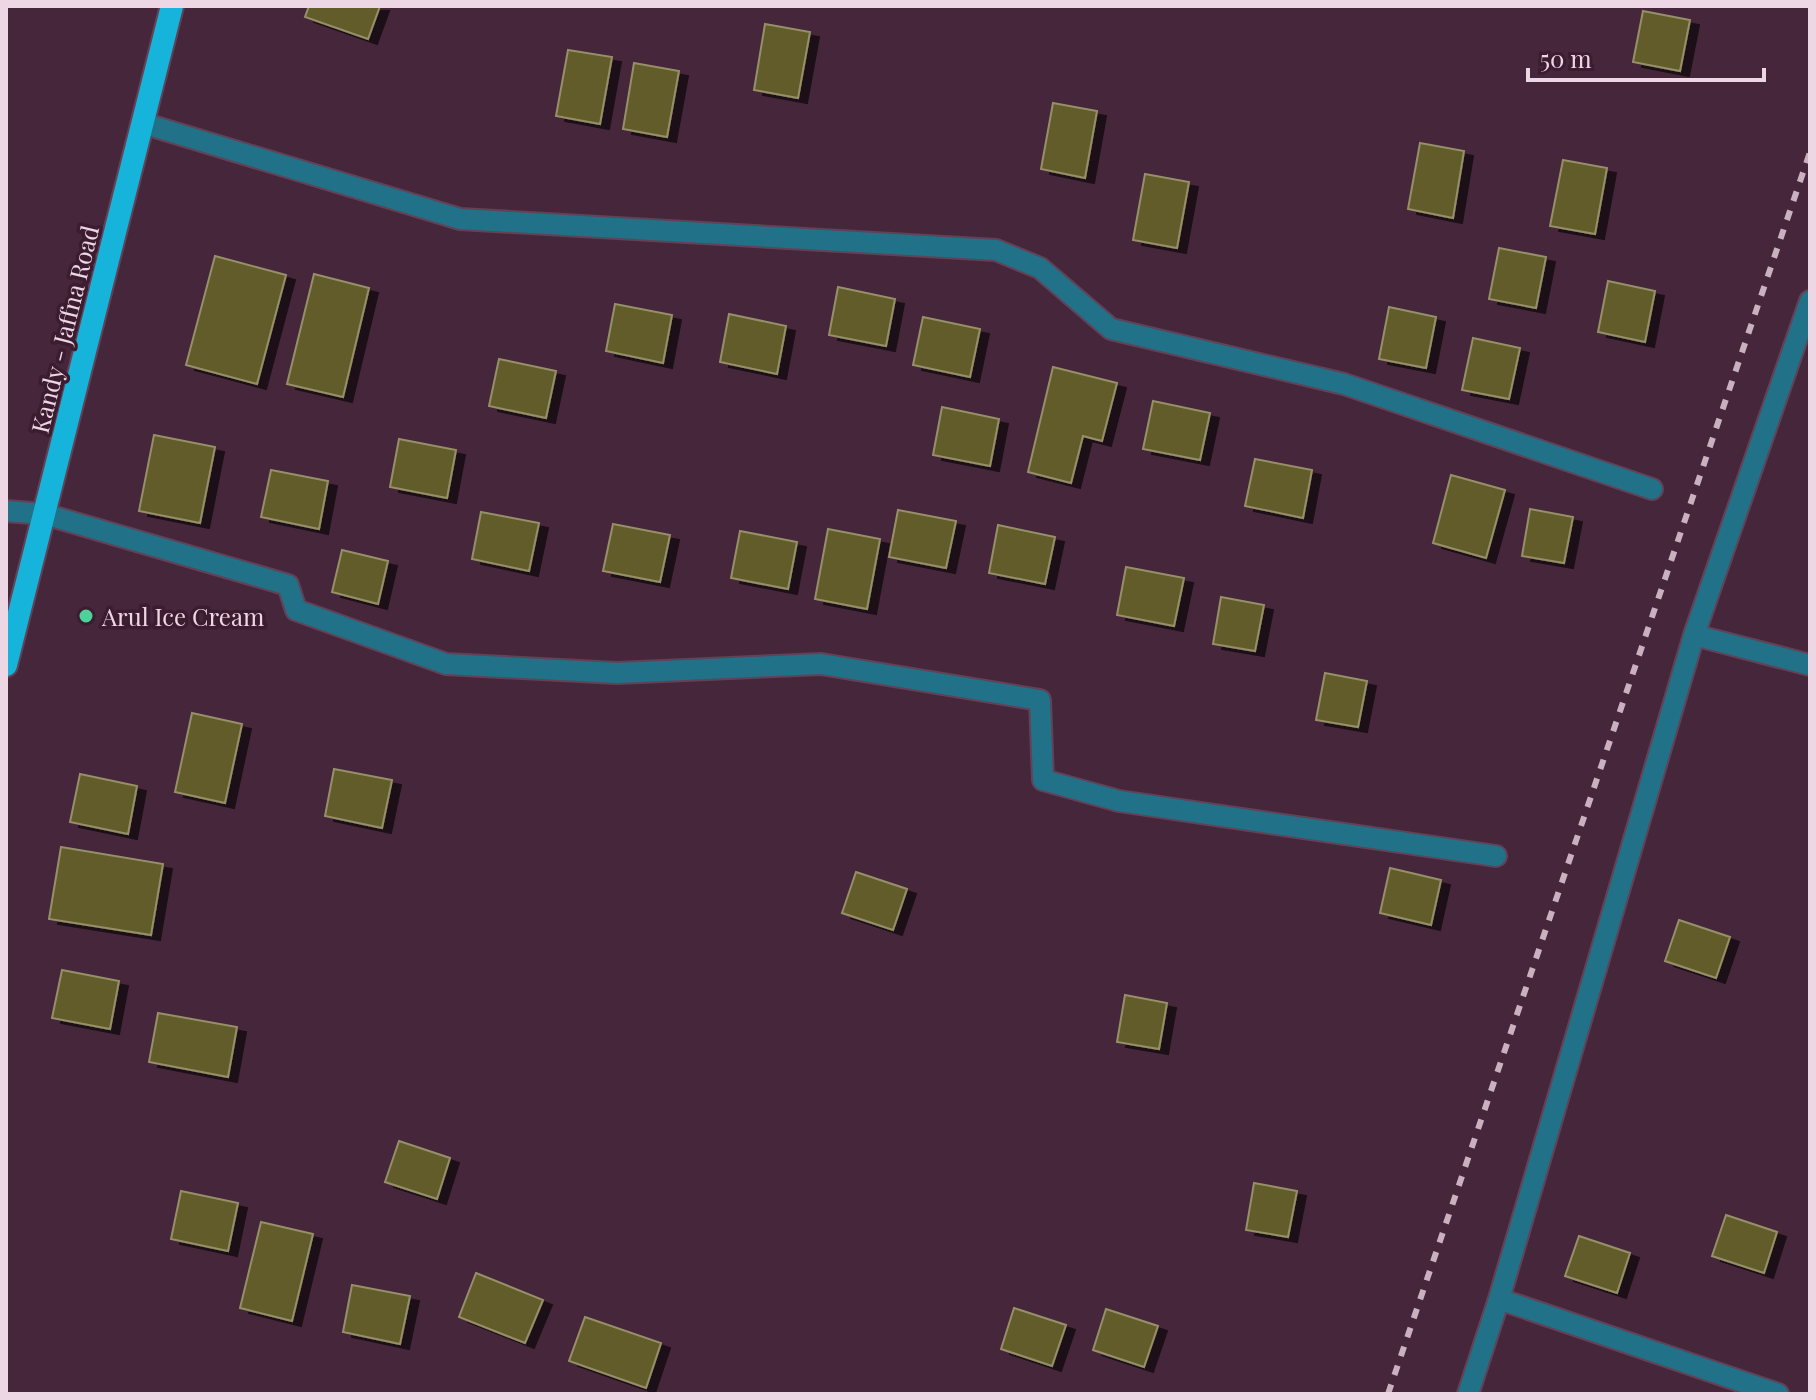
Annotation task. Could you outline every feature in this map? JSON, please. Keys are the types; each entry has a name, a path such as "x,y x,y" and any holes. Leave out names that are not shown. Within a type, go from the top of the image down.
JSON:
{"highway":[{"name":"Kandy - Jaffna Road","path":"6,665 172,6"}],"street":[{"path":"142,123 460,219 996,250 1040,268 1111,329 1344,384 1652,489"},
{"path":"1468,1394 1499,1299 1694,635 1810,301"},
{"path":"6,511 44,514 288,585 296,610 446,664 617,673 821,664 1040,700 1043,780 1119,801 1496,856"},
{"path":"1694,635 1810,665"},
{"path":"1499,1299 1778,1394"}],"building":[{"path":"309,6 380,6 368,39 305,17"},
{"path":"1643,11 1690,20 1680,71 1633,62"},
{"path":"765,24 810,32 798,98 754,90"},
{"path":"568,50 612,57 600,124 556,116"},
{"path":"634,63 679,71 667,137 623,129"},
{"path":"1053,103 1097,111 1085,178 1041,169"},
{"path":"1420,143 1464,151 1453,218 1408,209"},
{"path":"1563,160 1607,168 1595,234 1550,226"},
{"path":"1145,174 1189,182 1177,248 1133,240"},
{"path":"1499,248 1546,257 1536,308 1489,299"},
{"path":"215,256 286,275 257,384 186,365"},
{"path":"314,274 369,288 343,397 287,384"},
{"path":"1608,281 1655,291 1645,342 1598,332"},
{"path":"838,287 895,299 886,346 829,335"},
{"path":"615,304 672,315 663,363 606,351"},
{"path":"1389,307 1436,317 1426,368 1379,359"},
{"path":"729,314 786,326 777,374 720,362"},
{"path":"923,317 980,329 970,377 913,365"},
{"path":"1473,338 1520,348 1509,399 1462,390"},
{"path":"499,359 556,371 546,418 489,406"},
{"path":"1053,367 1117,383 1102,441 1083,436 1071,483 1028,472"},
{"path":"1153,401 1210,413 1200,460 1143,449"},
{"path":"942,407 999,419 990,466 933,455"},
{"path":"154,435 215,447 200,523 139,511"},
{"path":"399,439 456,450 447,498 390,487"},
{"path":"1255,459 1312,470 1303,518 1245,506"},
{"path":"271,470 328,481 319,529 261,517"},
{"path":"1451,475 1505,490 1486,558 1433,543"},
{"path":"1530,509 1573,517 1564,563 1522,556"},
{"path":"898,510 956,521 946,568 889,557"},
{"path":"481,512 539,523 529,571 472,559"},
{"path":"613,524 670,535 660,582 603,571"},
{"path":"998,525 1055,537 1045,584 989,573"},
{"path":"828,529 880,539 867,609 815,599"},
{"path":"740,531 797,542 788,589 731,578"},
{"path":"342,550 388,561 378,604 332,592"},
{"path":"1126,567 1184,578 1174,626 1117,615"},
{"path":"1221,597 1264,605 1255,651 1213,644"},
{"path":"1325,673 1367,681 1358,727 1316,720"},
{"path":"192,713 242,724 225,803 175,792"},
{"path":"334,769 392,780 382,828 325,816"},
{"path":"80,774 137,786 128,834 70,822"},
{"path":"61,847 163,864 151,935 49,919"},
{"path":"1390,868 1441,880 1431,925 1380,913"},
{"path":"856,872 907,889 893,930 842,913"},
{"path":"1679,920 1730,937 1716,978 1665,961"},
{"path":"62,970 119,981 110,1029 52,1018"},
{"path":"1125,995 1167,1003 1159,1049 1117,1042"},
{"path":"158,1013 237,1027 228,1077 149,1062"},
{"path":"399,1141 450,1158 437,1199 385,1182"},
{"path":"1254,1183 1297,1191 1288,1237 1246,1230"},
{"path":"181,1191 238,1203 228,1251 171,1239"},
{"path":"1726,1215 1777,1232 1764,1273 1712,1256"},
{"path":"261,1222 313,1234 292,1321 240,1308"},
{"path":"1579,1236 1630,1253 1617,1293 1565,1276"},
{"path":"476,1273 543,1300 525,1343 459,1317"},
{"path":"352,1285 410,1296 400,1344 343,1332"},
{"path":"1014,1308 1066,1325 1052,1366 1001,1349"},
{"path":"1106,1309 1158,1326 1144,1367 1093,1350"},
{"path":"585,1317 661,1343 646,1388 569,1361"}],"railway":[{"path":"1388,1394 1810,152"}],"place":[{"name":"Arul Ice Cream","path":"86,616"}]}
